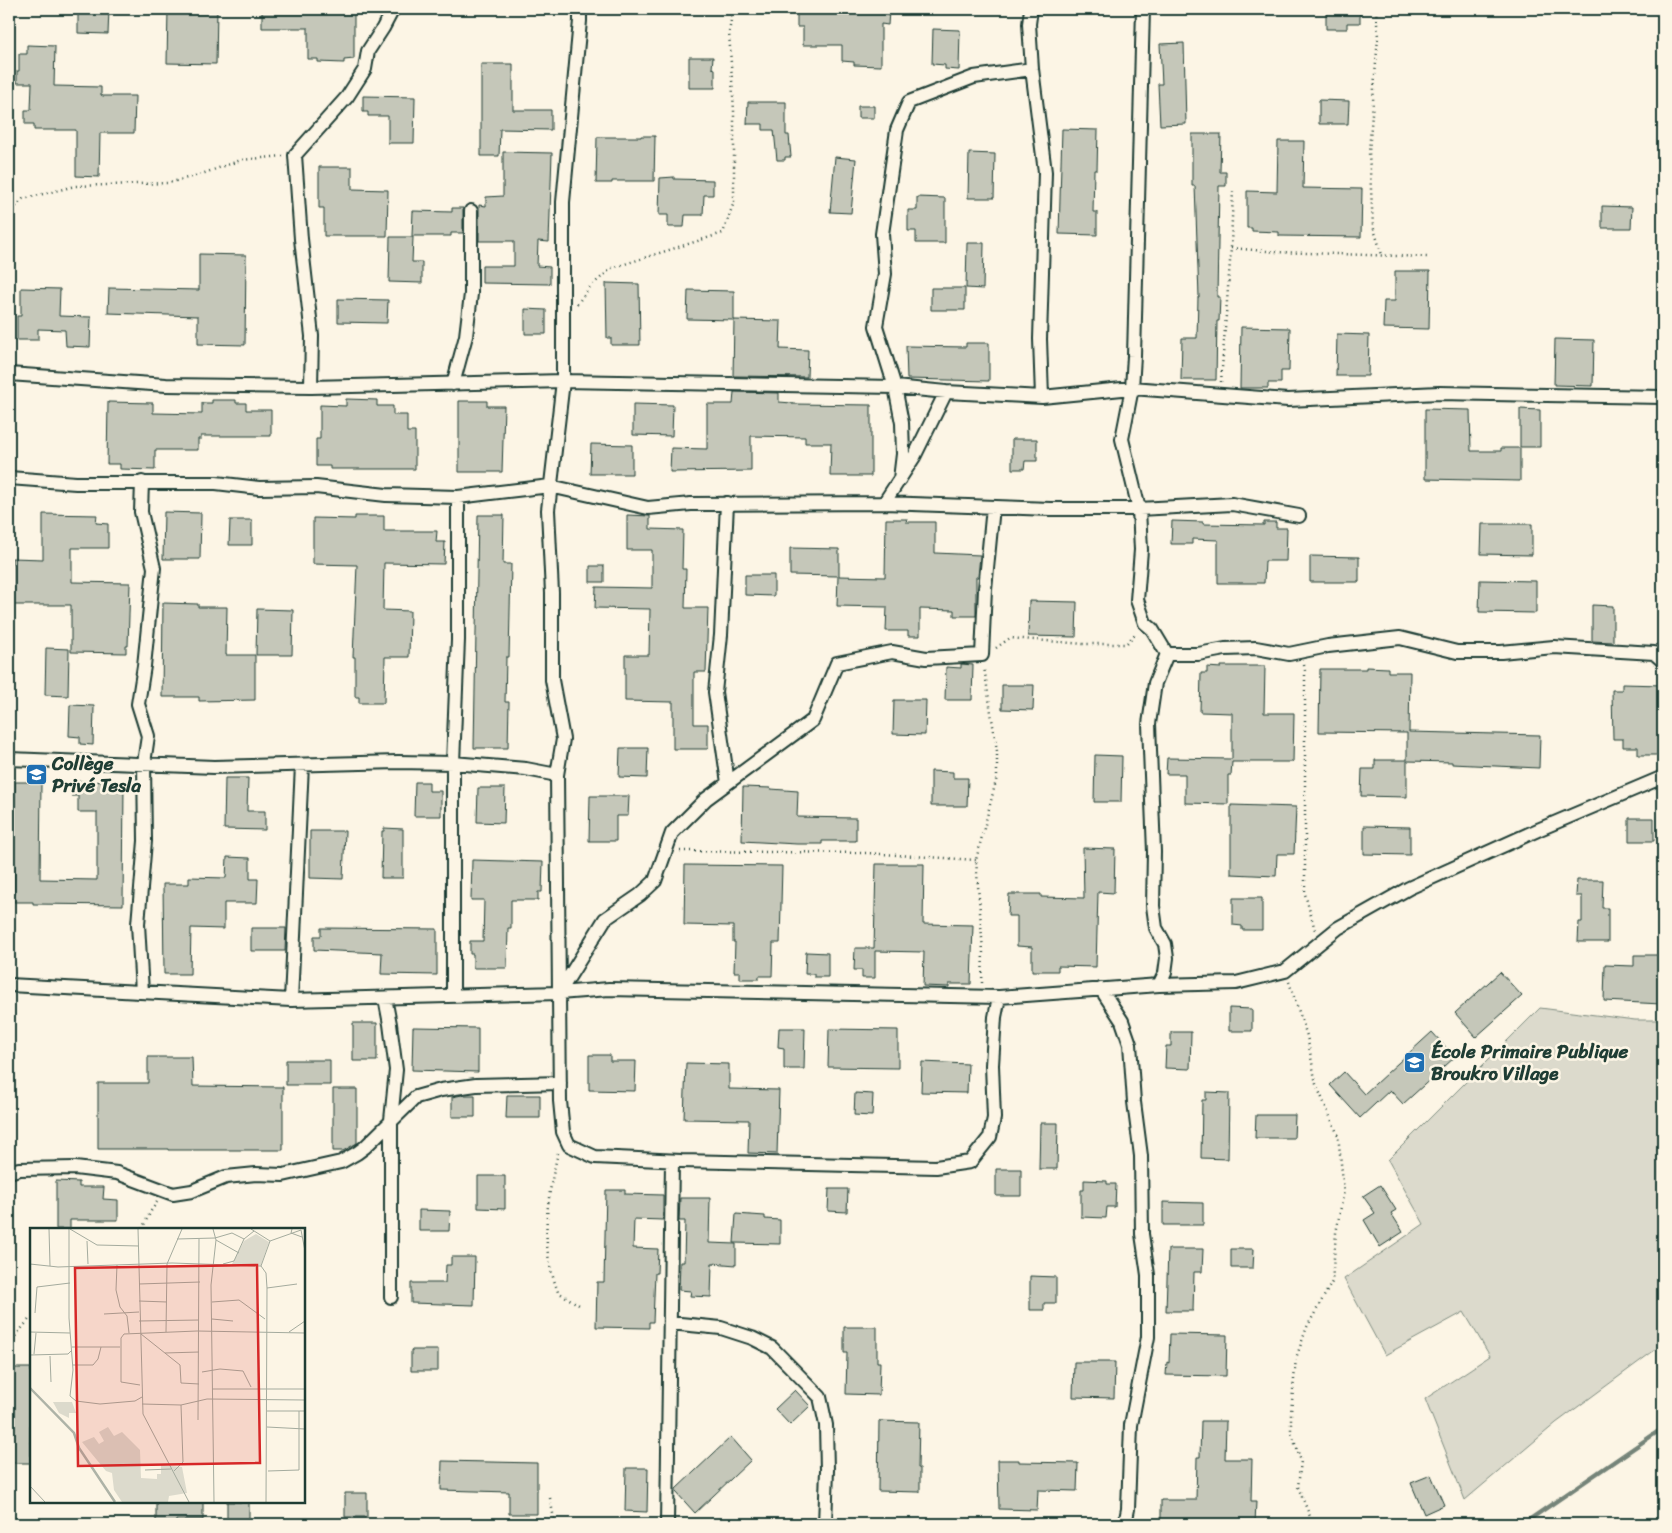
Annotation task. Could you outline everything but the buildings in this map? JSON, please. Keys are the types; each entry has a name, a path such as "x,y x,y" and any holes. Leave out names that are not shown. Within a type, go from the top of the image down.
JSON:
{"street":[{"path":"311,387 312,336 301,239 295,155 347,97 366,69 368,51 393,9"},
{"path":"580,9 563,202 563,381 548,510 552,593 552,680 564,739 558,775 562,1132 569,1145 595,1157 672,1161 936,1167 970,1162 990,1137 994,1118 992,1065 995,1017 999,997"},
{"path":"1031,9 1029,24 1032,69 1045,172 1040,339 1042,397"},
{"path":"1143,11 1132,388 1122,439 1139,509 1141,550 1137,600 1145,623 1152,629 1167,654"},
{"path":"900,479 903,454 902,423 895,387 876,326 885,274 882,234 897,130 910,102 974,77 1032,69"},
{"path":"454,384 466,336 471,294 471,211"},
{"path":"9,374 166,385 311,387 563,381 895,387 946,392 1042,397 1132,388 1288,400 1439,393 1663,397"},
{"path":"884,503 914,458 946,392"},
{"path":"9,478 76,483 216,483 259,488 316,487 386,495 458,497 550,486 648,508 691,504 884,503 1050,509 1139,509 1232,504 1299,516"},
{"path":"142,482 141,512 154,568 144,666 138,704 148,736 144,763 145,841 138,924 142,992"},
{"path":"453,996 458,497"},
{"path":"727,504 721,635 715,692 728,783"},
{"path":"559,992 605,919 640,895 655,880 672,832 706,799 813,720 837,662 892,652 926,658 982,655 985,589 993,507"},
{"path":"1167,654 1198,654 1225,649 1256,648 1288,654 1328,646 1400,638 1456,652 1501,652 1554,647 1654,653 1663,661"},
{"path":"1159,985 1165,973 1167,958 1165,944 1156,928 1153,906 1154,852 1149,724 1155,683 1167,654"},
{"path":"9,759 214,766 398,762 454,763 558,775"},
{"path":"291,1000 302,765"},
{"path":"9,985 291,1000 453,996 608,989 999,997 1159,985 1236,983 1285,972 1338,928 1409,888 1540,828 1663,777"},
{"path":"1101,989 1122,1021 1130,1044 1134,1102 1141,1156 1142,1234 1148,1275 1148,1337 1131,1425 1128,1509 1125,1524"},
{"path":"385,998 396,1070 391,1120 391,1297"},
{"path":"9,1172 19,1168 75,1168 117,1173 173,1194 192,1191 226,1177 256,1174 283,1175 341,1162 365,1147 416,1097 441,1090 476,1085 560,1084"},
{"path":"667,1524 672,1161"},
{"path":"670,1324 721,1328 752,1338 772,1348 820,1397 826,1425 825,1524"}],"path":[{"path":"563,324 590,287 612,268 723,233 734,202 734,111 729,32 733,9"},
{"path":"1376,9 1378,37 1369,152 1373,226 1382,255"},
{"path":"9,214 23,199 75,186 168,183 199,175 241,160 295,155"},
{"path":"1220,394 1231,248 1233,189"},
{"path":"1231,248 1277,252 1428,257"},
{"path":"981,997 983,951 976,860 997,777 997,751 982,655 1010,638 1056,640 1084,644 1126,644 1145,623"},
{"path":"1301,652 1305,671 1304,894 1320,943"},
{"path":"666,851 866,852 976,860"},
{"path":"1285,972 1307,1036 1316,1084 1338,1135 1344,1191 1336,1233 1332,1282 1307,1327 1296,1358 1290,1432 1300,1461 1298,1487 1313,1524"},
{"path":"562,1132 549,1189 546,1232 550,1266 558,1292 579,1305"},
{"path":"142,1228 151,1211 166,1191"},
{"path":"9,1344 30,1318"},
{"path":"550,1498 555,1524"}],"shaded area":[{"path":"1540,1008 1635,1020 1663,1020 1663,1344 1556,1423 1465,1500 1425,1399 1490,1356 1464,1312 1385,1355 1344,1279 1424,1224 1388,1160"}],"waterway":[{"path":"1523,1524 1663,1428"}],"place":[{"name":"Collège Privé Tesla","path":"36,774"},
{"name":"École Primaire Publique Broukro Village","path":"1415,1062"}]}
